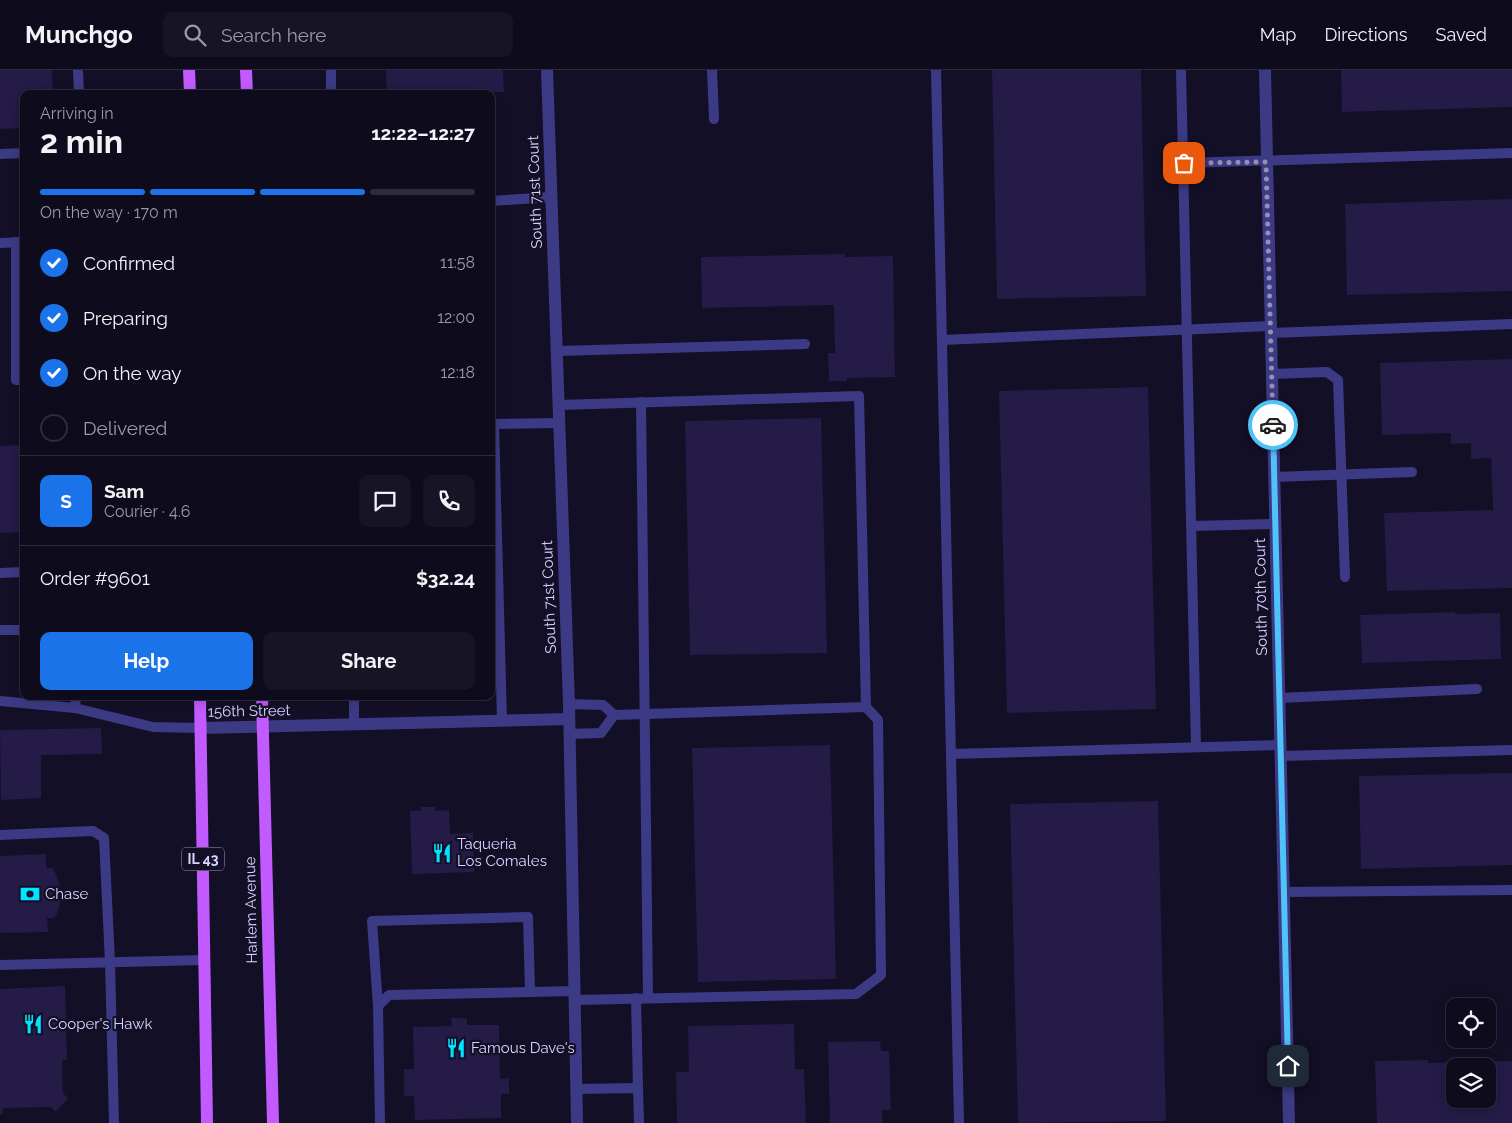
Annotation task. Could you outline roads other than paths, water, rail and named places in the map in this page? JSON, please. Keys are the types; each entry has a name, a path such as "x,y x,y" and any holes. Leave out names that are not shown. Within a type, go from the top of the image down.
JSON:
{"main road":[{"path":"189,70 190,90"},
{"path":"246,70 247,90"},
{"name":"IL 43","path":"200,700 207,1123"},
{"name":"Harlem Avenue","path":"262,700 272,1123"}],"street":[{"name":"South 71st Court","path":"547,70 569,704 577,1123"},
{"name":"South 70th Court","path":"1265,70 1289,1123"},
{"name":"156th Street","path":"200,728 569,720"}],"lane":[{"path":"78,70 79,90"},
{"path":"331,70 332,90"},
{"path":"712,70 714,119"},
{"path":"936,70 959,1123"},
{"path":"1181,70 1196,748"},
{"path":"0,154 20,153"},
{"path":"1184,163 1512,153"},
{"path":"495,201 552,197"},
{"path":"0,243 20,242 16,380 20,380"},
{"path":"942,340 1188,330 1271,330 1512,324"},
{"path":"557,351 806,344"},
{"path":"1272,374 1327,372 1338,380 1345,577"},
{"path":"378,1006 389,995 530,992 648,998 856,994 881,975 878,720 866,707 860,396 558,405"},
{"path":"641,402 648,998"},
{"path":"495,424 559,423"},
{"path":"1275,477 1412,472"},
{"path":"1192,526 1276,524"},
{"path":"495,534 502,721"},
{"path":"0,573 20,572"},
{"path":"0,630 20,630"},
{"path":"1280,698 1477,689"},
{"path":"75,708 76,700"},
{"path":"354,700 354,724"},
{"path":"0,701 75,708 153,727 200,728"},
{"path":"569,704 603,705 614,715 866,707"},
{"path":"569,734 601,733 614,715"},
{"path":"951,754 1196,748 1281,751 1512,750"},
{"path":"0,835 93,831 104,838 110,962 114,1123"},
{"path":"1284,892 1512,890"},
{"path":"380,1123 378,1006 372,921 528,917 530,992"},
{"path":"0,964 204,960"},
{"path":"636,998 639,1123"},
{"path":"576,1089 638,1088"}],"place":[{"name":"Taqueria Los Comales","path":"442,853"},
{"name":"Chase","path":"30,894"},
{"name":"Cooper's Hawk","path":"33,1024"},
{"name":"Famous Dave's","path":"456,1048"}]}
